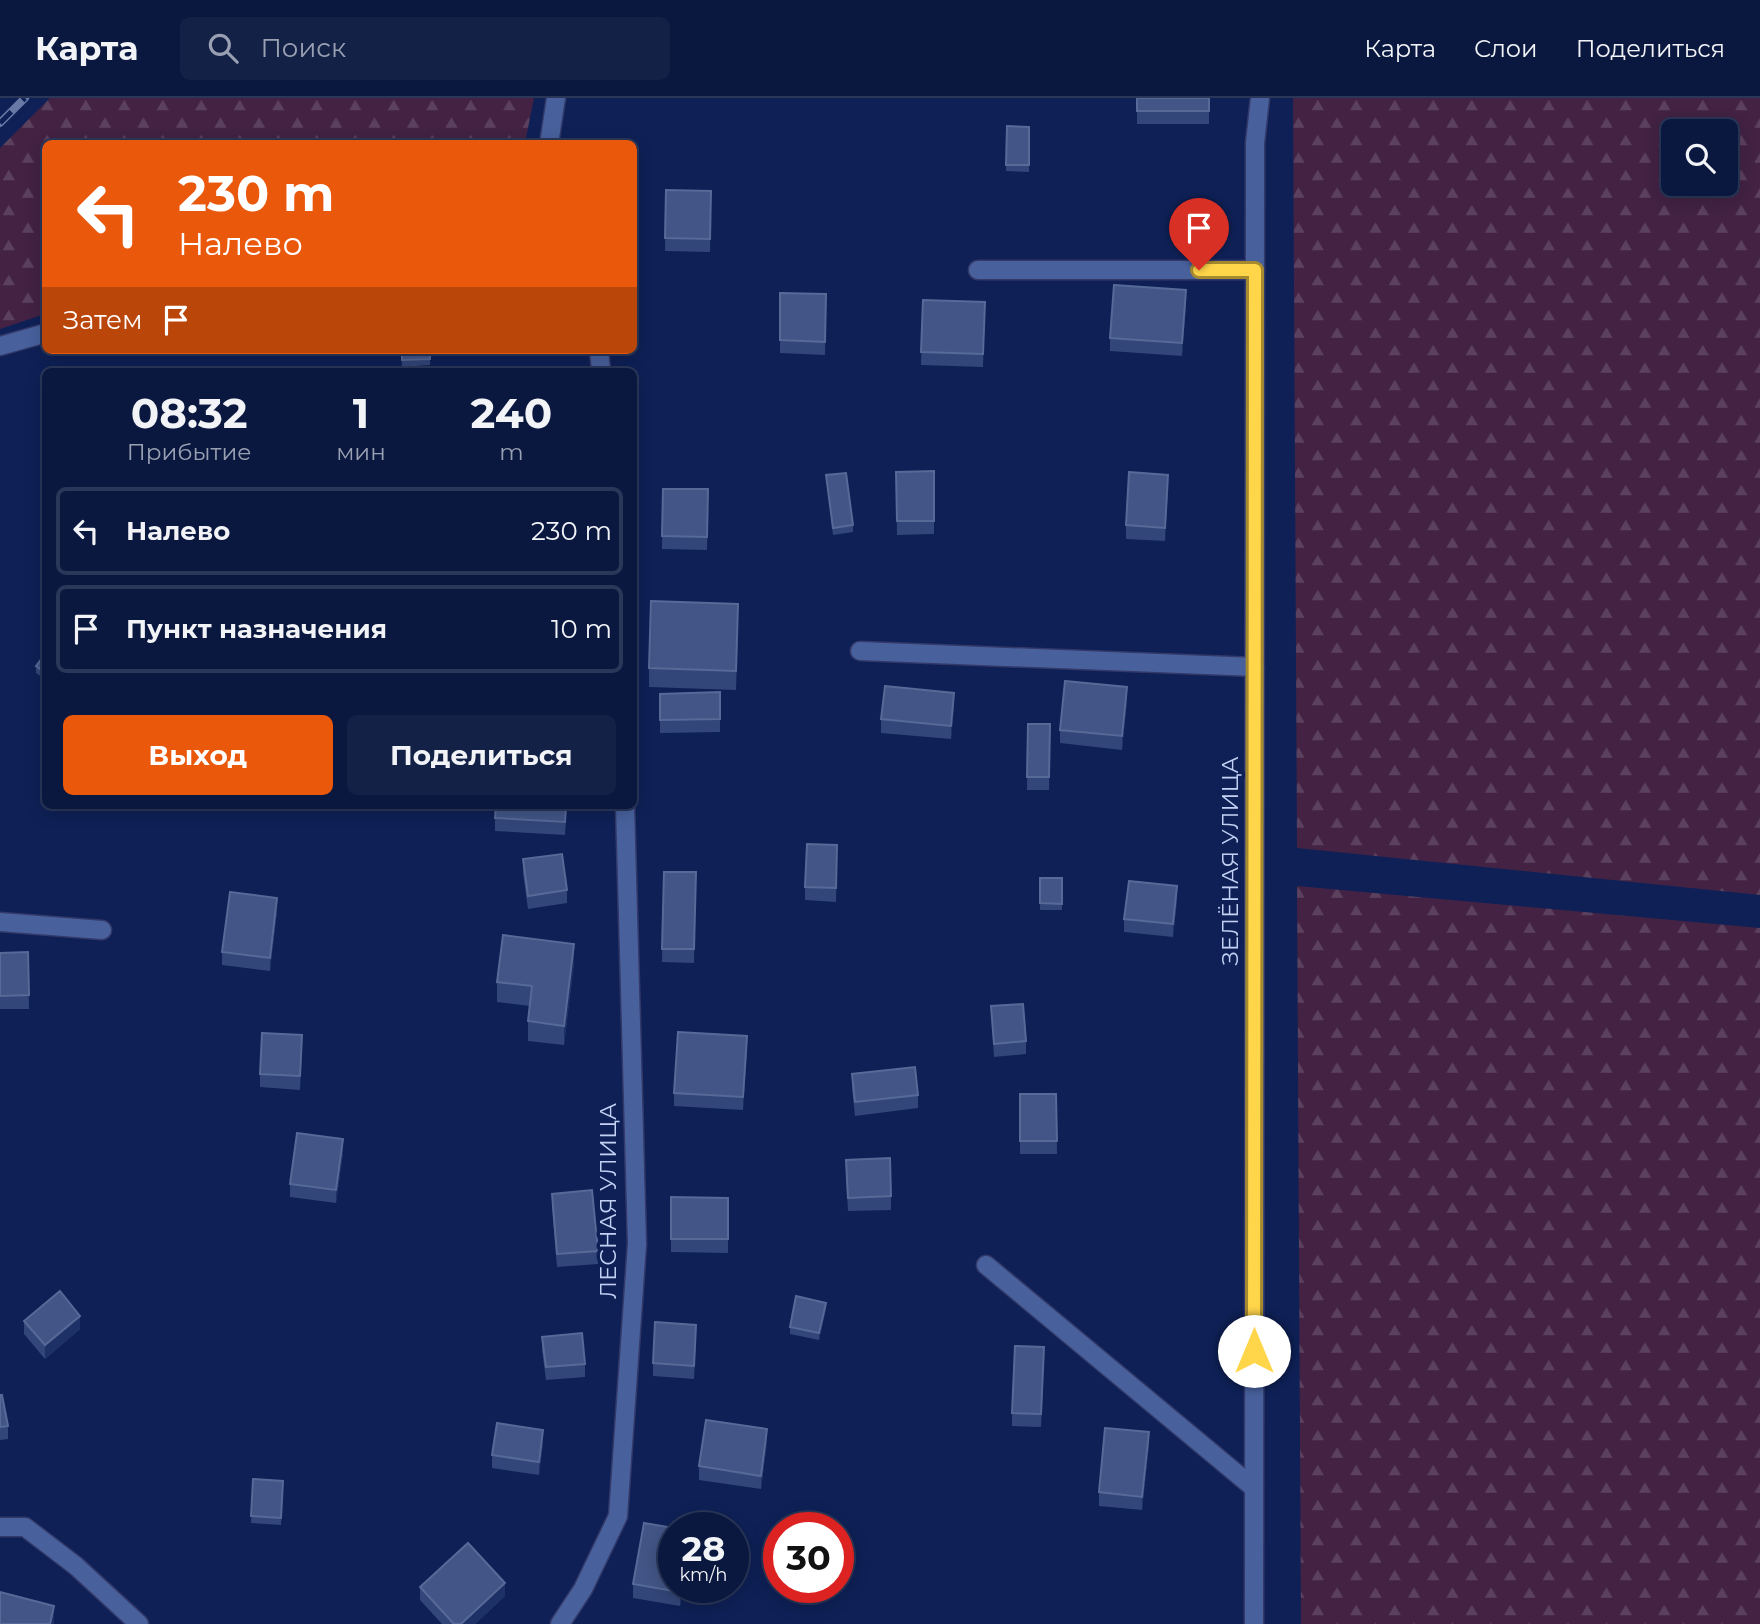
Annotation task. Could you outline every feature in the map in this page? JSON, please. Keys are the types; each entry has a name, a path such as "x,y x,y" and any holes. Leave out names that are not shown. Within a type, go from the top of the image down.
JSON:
{"street":[{"path":"550,140 556,98"},
{"name":"ЗЕЛЁНАЯ УЛИЦА","path":"1254,1624 1255,143 1260,98"},
{"path":"978,270 1255,270"},
{"path":"0,346 42,334"},
{"path":"860,651 1255,667"},
{"name":"ЛЕСНАЯ УЛИЦА","path":"561,1624 583,1589 618,1516 637,1244 625,809"},
{"path":"0,922 102,930"},
{"path":"986,1265 1254,1488"},
{"path":"0,1527 25,1527 76,1566 139,1624"}],"green space":[{"path":"50,98 534,98 526,140 42,140 42,315 0,329 0,148"},
{"path":"1293,98 1760,98 1760,895 1297,848"},
{"path":"1297,886 1760,928 1760,1624 1301,1624"}],"building":[{"path":"1137,98 1209,98 1209,111 1137,111"},
{"path":"1007,126 1029,127 1029,165 1006,165"},
{"path":"666,190 711,191 710,239 665,238"},
{"path":"1114,285 1186,290 1182,343 1110,338"},
{"path":"780,293 826,294 825,342 780,340"},
{"path":"923,300 985,302 983,354 921,352"},
{"path":"402,354 430,354 430,359 402,360"},
{"path":"934,471 934,521 897,521 896,472"},
{"path":"1129,472 1168,475 1165,528 1126,525"},
{"path":"846,473 853,525 833,528 826,475"},
{"path":"663,489 708,489 707,537 662,536"},
{"path":"651,601 738,604 736,671 649,668"},
{"path":"42,658 42,670 36,666"},
{"path":"1065,681 1127,687 1122,736 1060,730"},
{"path":"885,686 954,693 951,726 881,719"},
{"path":"720,692 720,719 660,720 660,694"},
{"path":"1028,724 1050,724 1049,777 1027,777"},
{"path":"496,809 566,809 565,822 495,818"},
{"path":"807,844 837,845 836,888 805,887"},
{"path":"562,854 567,890 528,896 523,859"},
{"path":"664,872 696,872 694,949 662,949"},
{"path":"1040,878 1062,878 1062,904 1040,903"},
{"path":"1129,881 1177,886 1173,924 1124,919"},
{"path":"230,892 277,898 270,958 222,952"},
{"path":"503,935 574,944 564,1026 528,1021 532,986 497,982"},
{"path":"28,952 29,995 0,996 0,953"},
{"path":"1023,1004 1026,1041 994,1044 991,1006"},
{"path":"678,1032 747,1036 743,1097 674,1093"},
{"path":"262,1033 302,1035 300,1076 260,1074"},
{"path":"915,1067 918,1095 855,1102 852,1074"},
{"path":"1020,1094 1056,1094 1057,1141 1020,1141"},
{"path":"297,1133 343,1139 336,1190 290,1184"},
{"path":"890,1158 891,1196 848,1198 846,1160"},
{"path":"592,1190 598,1251 557,1254 552,1194"},
{"path":"671,1197 728,1198 728,1239 671,1239"},
{"path":"60,1291 80,1316 45,1345 24,1321"},
{"path":"796,1296 826,1303 819,1333 790,1327"},
{"path":"655,1322 696,1325 694,1366 653,1363"},
{"path":"582,1333 585,1364 546,1367 542,1337"},
{"path":"1015,1346 1044,1347 1041,1414 1012,1413"},
{"path":"2,1395 8,1426 0,1427"},
{"path":"706,1420 767,1429 761,1476 699,1466"},
{"path":"497,1423 543,1430 539,1462 492,1455"},
{"path":"1105,1428 1149,1432 1142,1497 1099,1492"},
{"path":"253,1479 283,1481 281,1518 251,1516"},
{"path":"644,1523 658,1525 658,1588 633,1584"},
{"path":"468,1543 505,1583 461,1624 454,1624 420,1587"},
{"path":"0,1592 54,1606 50,1624 0,1624"}],"railway":[{"path":"0,123 25,98"}],"route":[{"path":"1199,270 1255,270 1254,1351"}]}
